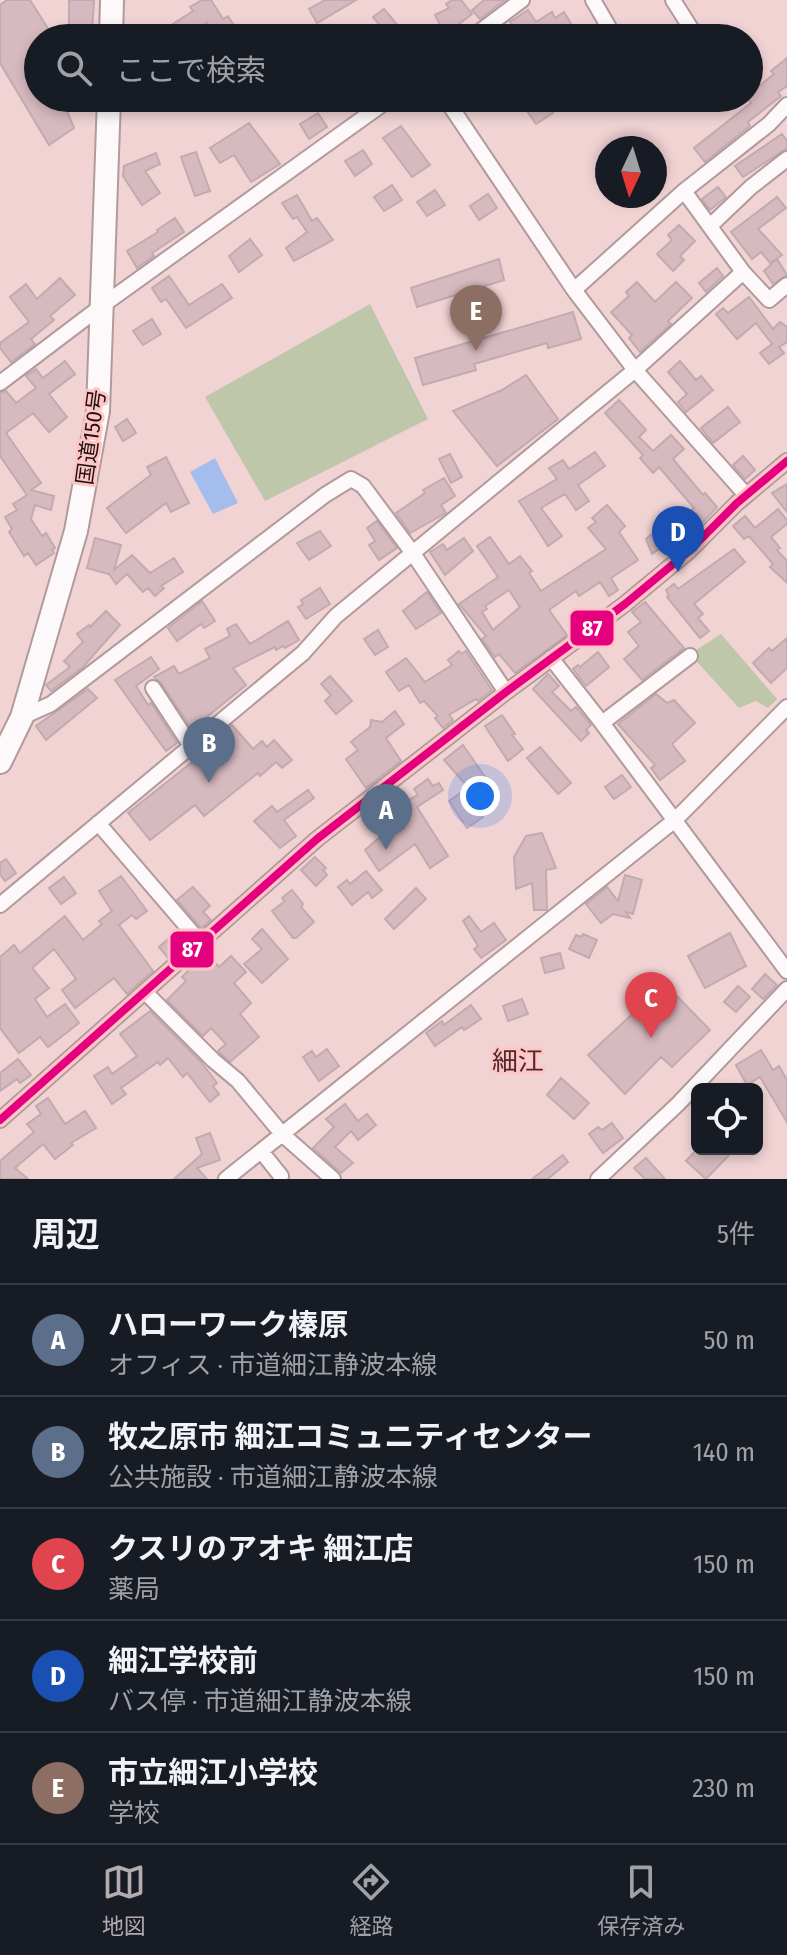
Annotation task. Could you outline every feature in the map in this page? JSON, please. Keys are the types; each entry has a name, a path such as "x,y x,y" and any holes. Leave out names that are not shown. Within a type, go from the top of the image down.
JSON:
{"highway":[{"path":"111,24 112,0"},
{"name":"国道150号","path":"0,762 22,717 76,531 98,411 109,112"}],"street":[{"path":"490,24 522,0"},
{"path":"593,0 607,24"},
{"path":"673,0 688,24"},
{"path":"574,290 684,191 769,124 787,105"},
{"path":"0,383 372,112"},
{"path":"454,112 574,290 635,370 746,495"},
{"path":"710,226 751,187 787,159"},
{"path":"684,191 743,272 769,300 787,285"},
{"path":"0,905 303,653 336,616 635,370 743,272"},
{"path":"0,1120 317,839 625,604 689,551 746,495 787,461"},
{"path":"22,717 51,704 348,480 354,479 363,486 412,552 506,692"},
{"path":"602,723 690,656"},
{"path":"551,658 787,971"},
{"path":"153,688 191,746"},
{"path":"226,1179 675,820 787,707"},
{"path":"98,823 201,943"},
{"path":"598,1179 678,1104 787,989"},
{"path":"145,992 238,1081 282,1134 333,1179"},
{"path":"261,1151 281,1176"}],"green space":[{"path":"370,304 428,419 265,501 205,397"},
{"path":"721,634 777,699 768,708 756,701 739,708 690,654"}],"water":[{"path":"215,458 238,503 213,514 190,472"}],"building":[{"path":"7,0 30,0 45,24 24,24 24,103 0,63 0,5"},
{"path":"69,0 94,0 93,24 69,24"},
{"path":"202,0 211,0 223,19 228,16 233,24 173,24 193,11 190,7"},
{"path":"325,0 356,0 317,23 309,9"},
{"path":"461,0 472,14 459,24 440,24 435,15 449,8 446,4"},
{"path":"484,0 505,0 480,19 472,10"},
{"path":"384,9 396,24 379,24 373,17"},
{"path":"528,10 536,22 552,12 555,18 564,12 571,24 511,24"},
{"path":"787,58 787,86 778,92 781,96 763,110 763,83 774,74 771,71"},
{"path":"29,112 67,112 74,128 49,145"},
{"path":"528,112 552,112 553,113 536,124"},
{"path":"740,112 761,112 748,122 750,126 705,162 694,148"},
{"path":"318,113 327,127 309,139 300,124"},
{"path":"249,123 280,164 251,182 234,155 220,163 210,148"},
{"path":"401,126 430,165 412,177 383,138"},
{"path":"782,134 787,148 743,177 735,166"},
{"path":"363,150 372,164 355,176 345,161"},
{"path":"196,152 210,191 195,196 181,157"},
{"path":"156,153 160,164 145,171 160,193 142,205 123,176 124,166"},
{"path":"392,185 402,200 384,211 374,197"},
{"path":"718,187 726,197 710,210 702,199"},
{"path":"435,190 445,205 427,216 417,202"},
{"path":"488,194 497,208 479,220 470,206"},
{"path":"297,195 312,221 317,218 333,240 294,261 286,248 307,232 282,203"},
{"path":"777,197 786,208 758,229 782,255 770,263 761,252 752,259 731,232"},
{"path":"175,218 184,232 152,253 154,256 137,268 127,251"},
{"path":"679,225 695,241 680,256 684,260 673,271 657,254 672,240 668,235"},
{"path":"250,239 262,255 239,272 229,256"},
{"path":"499,259 504,280 417,307 411,288"},
{"path":"777,259 787,275 773,284 764,271"},
{"path":"717,268 723,276 706,292 699,283"},
{"path":"169,276 189,305 222,284 232,298 186,328 166,299 161,302 152,288"},
{"path":"60,278 75,295 50,316 54,320 31,339 35,344 11,362 0,348 0,343 29,322 10,297 26,284 37,299"},
{"path":"637,282 655,302 676,282 692,298 668,321 671,324 640,352 629,338 632,335 611,312 629,296 626,292"},
{"path":"749,297 773,329 780,322 787,327 787,342 779,347 784,353 769,364 760,353 772,344 756,323 737,339 716,314 723,308 728,313"},
{"path":"573,312 581,339 548,348 547,343 474,364 476,370 423,385 415,358"},
{"path":"152,319 161,334 143,345 133,331"},
{"path":"65,361 75,374 49,394 67,417 49,432 33,413 6,433 41,483 31,490 54,496 51,510 35,505 31,519 42,536 46,533 55,548 52,550 54,553 36,565 28,553 24,556 9,532 12,529 5,517 17,510 13,504 27,495 0,456 0,393 6,391 16,403 36,388 26,376 36,369 43,378"},
{"path":"680,361 696,380 701,376 713,390 686,412 678,402 687,394 668,372"},
{"path":"526,375 558,419 497,466 453,411 502,390"},
{"path":"619,400 646,430 639,437 653,451 671,435 684,449 673,459 717,507 694,532 690,527 652,554 646,539 663,524 669,530 694,508 659,467 653,473 640,458 643,455 605,413"},
{"path":"728,407 740,422 713,443 701,428"},
{"path":"127,419 136,433 123,441 115,427"},
{"path":"595,452 605,466 578,485 589,501 576,510 565,494 541,508 562,536 548,546 519,501 557,479 549,468 563,460 569,469"},
{"path":"450,454 462,477 451,483 439,459"},
{"path":"743,456 755,470 745,479 733,465"},
{"path":"166,457 189,503 171,512 166,503 126,533 107,508 151,475 147,467"},
{"path":"444,478 455,496 441,505 446,513 410,533 396,513 425,493 423,490"},
{"path":"787,484 787,512 772,493"},
{"path":"607,505 625,526 619,532 638,560 611,578 618,590 609,596 600,582 579,596 576,591 549,610 567,635 515,673 499,654 495,657 482,639 486,636 459,604 498,577 477,546 490,537 509,564 520,556 532,571 529,573 541,591 606,549 588,528 596,522 592,518","holes":["509,590 520,607 493,630 482,612 487,609 485,606"]},
{"path":"778,509 787,524 771,537 787,561 787,583 770,567 773,564 749,536 744,539 733,526 745,516 755,528"},
{"path":"377,521 397,548 379,560 369,545 375,541 367,528"},
{"path":"320,531 331,546 309,560 297,543"},
{"path":"95,538 121,545 114,570 132,555 150,573 174,558 183,572 161,586 164,588 155,596 148,588 143,592 127,574 116,584 109,574 87,568"},
{"path":"464,538 473,551 445,575 430,552 443,544 447,550"},
{"path":"734,549 745,562 694,604 703,614 698,618 709,631 700,638 667,597 666,590 674,584 678,589"},
{"path":"320,588 330,604 306,619 298,607 303,604 301,600"},
{"path":"427,592 441,613 416,629 403,611"},
{"path":"202,601 215,621 204,628 201,624 177,641 168,628"},
{"path":"645,602 684,648 642,680 624,659 639,646 628,632 641,622 632,612"},
{"path":"106,611 120,625 83,667 51,691 46,685 70,667 64,661 83,642 77,634 90,627"},
{"path":"288,621 299,640 285,648 276,650 275,647 233,668 246,685 192,729 154,677 174,666 179,674 210,658 205,649 230,636 227,629 236,624 250,644"},
{"path":"378,630 388,647 375,655 364,639"},
{"path":"787,638 787,668 771,683 753,663 769,648 772,651"},
{"path":"459,651 461,654 466,651 492,690 478,701 476,699 449,715 453,720 443,728 435,718 438,716 424,701 420,703 409,685 399,691 386,672 406,658 425,682 452,665 448,660"},
{"path":"598,652 609,667 586,686 573,669"},
{"path":"151,657 159,669 136,686 177,743 166,751 115,680"},
{"path":"548,674 559,686 552,692 571,711 576,707 591,725 586,730 589,733 581,741 533,689"},
{"path":"330,676 352,701 336,714 325,701 331,695 321,684"},
{"path":"88,689 97,698 46,740 36,726"},
{"path":"656,694 667,703 674,700 695,723 672,744 685,761 660,780 651,768 655,765 618,724"},
{"path":"395,711 404,724 386,738 401,761 366,788 346,759 358,750 351,742 370,727 371,720 382,722"},
{"path":"502,715 523,749 508,761 485,726"},
{"path":"232,725 253,749 262,741 267,747 274,740 292,760 282,768 276,762 260,776 258,773 204,816 195,805 150,840 128,813 225,736 223,733"},
{"path":"463,745 490,784 475,795 444,760"},
{"path":"540,747 571,783 558,794 527,758"},
{"path":"622,775 631,787 614,799 605,787"},
{"path":"428,779 433,786 439,783 443,790 417,807 448,856 430,868 415,844 379,871 365,850 402,818 396,807 418,795 414,789"},
{"path":"308,790 314,798 284,820 296,836 280,848 254,821 272,806 277,812"},
{"path":"465,790 483,817 467,828 449,801"},
{"path":"542,833 556,868 546,870 547,910 534,910 532,883 516,889 514,857 526,836"},
{"path":"315,857 326,868 323,870 327,875 316,886 301,870"},
{"path":"6,859 16,873 5,881 0,874 0,863"},
{"path":"366,871 382,890 372,898 368,892 352,905 338,887 347,880 350,884"},
{"path":"625,875 642,880 633,914 626,912 630,918 613,914 601,923 586,904 607,887 618,901"},
{"path":"121,876 147,911 136,919 132,915 119,925 153,971 127,994 114,978 75,1008 62,990 76,979 54,949 32,968 49,988 35,999 47,1017 65,1004 79,1023 48,1047 40,1037 19,1053 0,1028 0,957 14,945 20,953 65,916 83,940 112,911 99,891"},
{"path":"64,877 76,893 61,904 49,888"},
{"path":"193,887 210,906 203,912 211,920 201,928 177,900"},
{"path":"416,888 426,899 394,929 385,919"},
{"path":"292,890 314,922 296,938 272,911 285,901 282,898"},
{"path":"469,916 481,932 494,923 506,940 481,958 474,949 478,946 463,921"},
{"path":"262,929 288,959 262,983 244,964 262,949 252,939"},
{"path":"178,931 186,941 168,958 159,947"},
{"path":"730,933 746,966 705,988 688,956"},
{"path":"583,934 597,940 589,958 569,949 576,935 582,937"},
{"path":"206,953 219,967 231,956 246,972 234,983 251,1003 240,1014 259,1037 230,1062 218,1051 226,1044 211,1028 203,1036 167,1000 186,981 182,977"},
{"path":"560,953 564,968 545,973 541,958"},
{"path":"765,974 777,985 763,999 752,989"},
{"path":"665,984 710,1030 672,1067 661,1057 625,1094 588,1055"},
{"path":"738,986 750,997 736,1012 724,1002"},
{"path":"522,999 528,1014 508,1021 503,1006"},
{"path":"471,1005 481,1019 464,1030 462,1027 435,1046 426,1033 442,1021 444,1025"},
{"path":"150,1011 201,1062 217,1083 213,1086 219,1094 210,1102 187,1073 183,1077 168,1058 121,1088 126,1094 112,1104 94,1076 108,1067 112,1074 137,1056 120,1034"},
{"path":"327,1049 339,1066 319,1081 303,1057 312,1051 316,1057"},
{"path":"761,1050 773,1070 779,1066 787,1080 787,1122 760,1077 746,1083 736,1065"},
{"path":"18,1059 31,1075 20,1083 17,1079 0,1091 0,1073"},
{"path":"561,1078 589,1103 574,1119 547,1095"},
{"path":"48,1098 65,1124 85,1111 96,1128 71,1143 73,1145 55,1159 43,1144 15,1168 28,1179 0,1179 0,1161 34,1132 27,1124 41,1114 36,1106"},
{"path":"345,1104 358,1121 367,1114 376,1125 358,1140 351,1131 335,1147 353,1163 341,1173 313,1148 334,1127 326,1119"},
{"path":"612,1123 623,1138 603,1153 589,1134 598,1127 602,1130"},
{"path":"210,1133 220,1160 197,1168 207,1179 174,1179 202,1154 196,1138"},
{"path":"563,1155 568,1162 548,1179 532,1179"},
{"path":"692,1155 729,1155 706,1179 686,1161"},
{"path":"646,1158 665,1179 645,1179 634,1168"}],"transit line":[{"name":"87","path":"0,1120 317,839 625,604 689,551 737,503 787,461"}],"place":[{"name":"市立細江小学校","path":"476,351"},
{"name":"細江学校前","path":"678,572"},
{"name":"牧之原市 細江コミュニティセンター","path":"209,783"},
{"name":"ハローワーク榛原","path":"386,850"},
{"name":"クスリのアオキ 細江店","path":"651,1038"}],"district":[{"name":"細江","path":"518,1061"}]}
